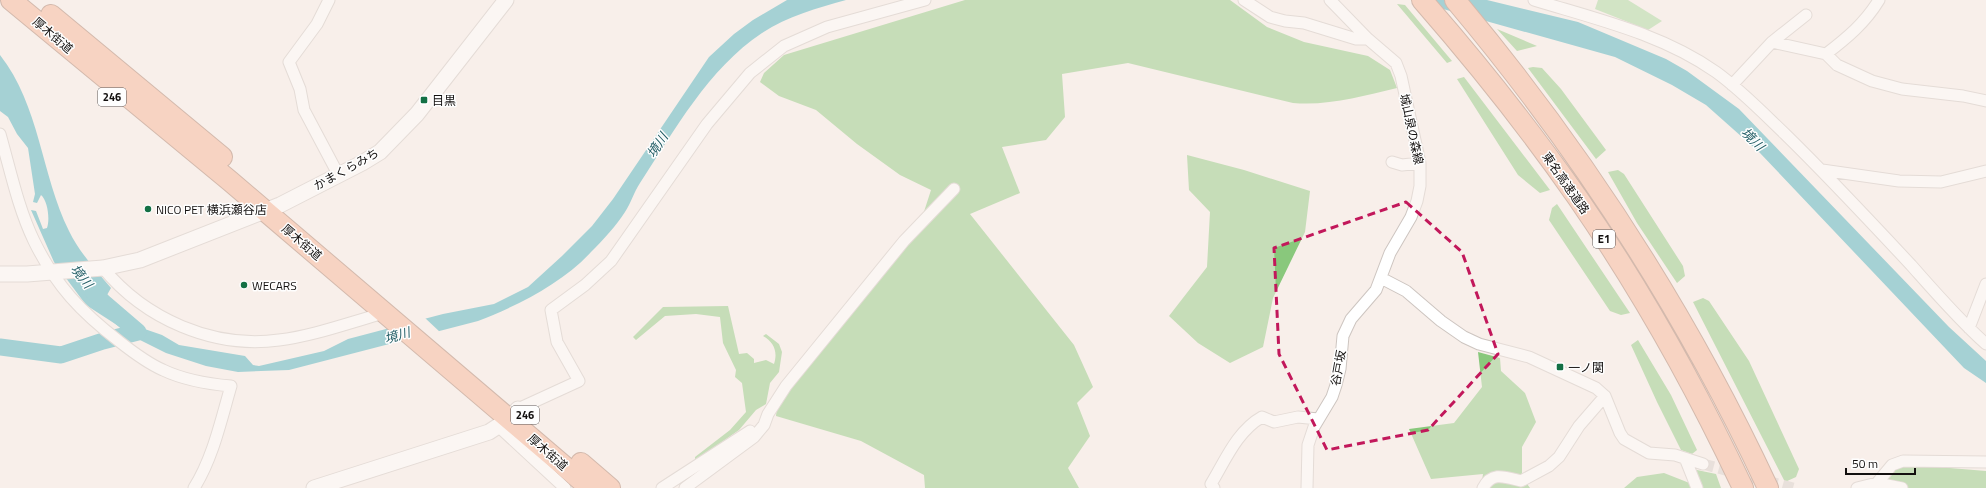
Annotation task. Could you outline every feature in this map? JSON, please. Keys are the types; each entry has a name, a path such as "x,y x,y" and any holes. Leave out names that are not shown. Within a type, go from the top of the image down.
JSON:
{"highway":[{"name":"厚木街道","path":"11,0 157,112 234,175 273,208 391,315 433,345 508,418 590,488"},
{"name":"厚木街道","path":"33,0 157,112"},
{"name":"246","path":"48,0 167,99 234,175"},
{"name":"東名高速道路","path":"1456,0 1564,138 1631,238 1704,361 1746,441 1768,488"},
{"name":"246","path":"0,5 141,121 234,175"},
{"name":"東名高速道路","path":"1428,6 1488,78 1578,198 1645,304 1684,373 1743,488"},
{"name":"厚木街道","path":"508,418 610,488"}],"street":[{"path":"329,0 317,24 289,62 300,89 304,110 338,174"},
{"name":"かまくらみち","path":"0,274 102,268 128,263 152,256 273,208 380,152 427,102 506,0"},
{"path":"314,488 489,432 508,418 579,381 557,342 552,310 585,285 611,261 707,124 750,73 784,46 827,27 925,0"},
{"path":"1244,0 1270,17 1285,21 1304,23 1356,39 1368,39"},
{"name":"城山泉の森線","path":"1330,0 1368,39 1396,63 1401,76 1420,163 1420,186 1417,201 1411,217 1390,253 1381,278"},
{"path":"1534,0 1613,24 1666,45 1697,61 1732,85 1754,103 1822,170 1969,328 1986,344"},
{"path":"1826,54 1866,20 1880,0"},
{"path":"1732,85 1772,42 1806,15"},
{"path":"1772,42 1826,54 1837,65 1872,81 1902,89 1963,96 1986,102"},
{"path":"0,134 25,219 34,241 64,290 83,313 146,362 164,371 208,384 231,386 221,421 202,476 194,488"},
{"path":"1392,162 1402,165 1420,163"},
{"path":"1822,170 1899,180 1942,182 1986,171"},
{"path":"685,488 754,437 764,426 768,414 778,397 904,241 954,189"},
{"path":"102,268 138,302 169,320 210,336 255,341 279,340 391,315"},
{"path":"1381,278 1406,291 1441,321 1464,336 1480,344 1529,357 1596,388 1604,396 1624,439 1648,453 1675,455 1702,464"},
{"name":"谷戸坂","path":"1307,488 1308,445 1318,419 1336,386 1340,370 1343,336 1346,328 1376,290 1381,278"},
{"path":"1969,328 1981,310 1986,284"},
{"path":"1483,488 1487,480 1493,476 1500,476 1521,481 1549,466 1564,451 1579,426 1604,396"},
{"path":"662,488 746,434 768,414"},
{"path":"1214,488 1211,484 1236,443 1252,422 1262,417 1274,422 1298,417 1318,419"},
{"path":"508,418 565,488"},
{"path":"1686,458 1697,488"},
{"path":"1877,483 1892,465 1903,461 1986,462"},
{"path":"1857,488 1877,483 1902,488"}],"highlighted area":[{"path":"1406,202 1462,252 1498,354 1428,430 1327,450 1279,354 1274,248"}],"green space":[{"path":"965,0 1230,0 1267,27 1304,42 1368,56 1390,70 1397,88 1332,102 1306,104 1293,103 1128,63 1062,74 1065,117 1046,140 1002,147 1020,193 970,214 1074,345 1093,387 1077,403 1090,436 1068,468 1079,488 925,488 924,475 861,441 776,416 778,397 921,221 931,190 900,175 857,144 816,110 779,96 760,82 764,73 784,55"},
{"path":"1598,0 1628,0 1662,21 1648,30 1595,9"},
{"path":"1397,4 1405,5 1452,61 1447,63"},
{"path":"1497,29 1537,46 1517,51"},
{"path":"1528,68 1542,68 1561,89 1606,150 1596,159"},
{"path":"1464,77 1550,190 1540,193 1518,175 1457,79"},
{"path":"1187,155 1244,170 1310,191 1305,232 1273,298 1263,347 1230,363 1198,343 1169,316 1207,267 1210,212 1189,190"},
{"path":"1618,170 1624,174 1683,266 1685,276 1677,283 1637,223 1608,172"},
{"path":"1557,204 1630,313 1621,315 1610,311 1549,220 1552,208"},
{"path":"1703,298 1709,301 1749,361 1799,469 1796,477 1785,482 1693,302"},
{"path":"728,306 739,354 747,353 754,359 754,363 766,360 774,364 776,355 775,351 770,341 763,336 766,334 779,344 782,352 779,372 770,383 766,404 756,410 739,430 695,461 695,457 730,430 746,412 742,383 735,377 736,370 723,343 720,317 696,314 665,316 636,340 633,337 663,307"},
{"path":"1638,340 1671,395 1697,450 1692,454 1681,450 1657,402 1631,345"},
{"path":"1478,352 1500,358 1501,371 1525,393 1536,422 1522,447 1522,477 1530,488 1481,488 1483,474 1431,479 1409,429 1454,423 1482,387"},
{"path":"1902,464 1986,471 1986,488 1875,488 1891,472"},
{"path":"1697,470 1716,474 1721,488 1697,488"},
{"path":"1664,473 1692,484 1694,488 1624,488 1637,477"}],"water":[{"path":"787,0 846,0 803,13 772,27 762,33 725,64 709,82 680,122 640,183 627,209 618,222 596,247 567,274 524,301 478,321 289,370 238,372 206,366 166,353 140,340 86,305 54,262 31,210 36,211 43,229 47,228 48,211 43,198 41,195 37,203 33,202 35,194 28,148 17,134 8,117 0,111 0,55 24,96 52,187 69,231 83,254 111,288 107,295 105,307 136,326 162,335 179,345 245,356 253,365 259,366 324,351 348,339 443,314 494,304 528,287 592,226 613,199 709,57 734,34 753,20"},
{"path":"1411,0 1487,0 1578,22 1666,59 1687,71 1739,109 1949,327 1986,361 1986,383 1964,368 1760,153 1706,105 1672,85 1615,57"}],"pier":[{"path":"424,317 441,333 403,343 386,327"}],"waterway":[{"name":"境川","path":"89,287 103,302 138,332"},
{"path":"0,347 61,355 103,341 138,332"}],"tunnel":[{"path":"1703,464 1793,488"}],"place":[{"name":"目黒","path":"424,100"},
{"name":"NICO PET 横浜瀬谷店","path":"148,209"},
{"name":"WECARS","path":"244,285"},
{"name":"一ノ関","path":"1560,367"}]}
